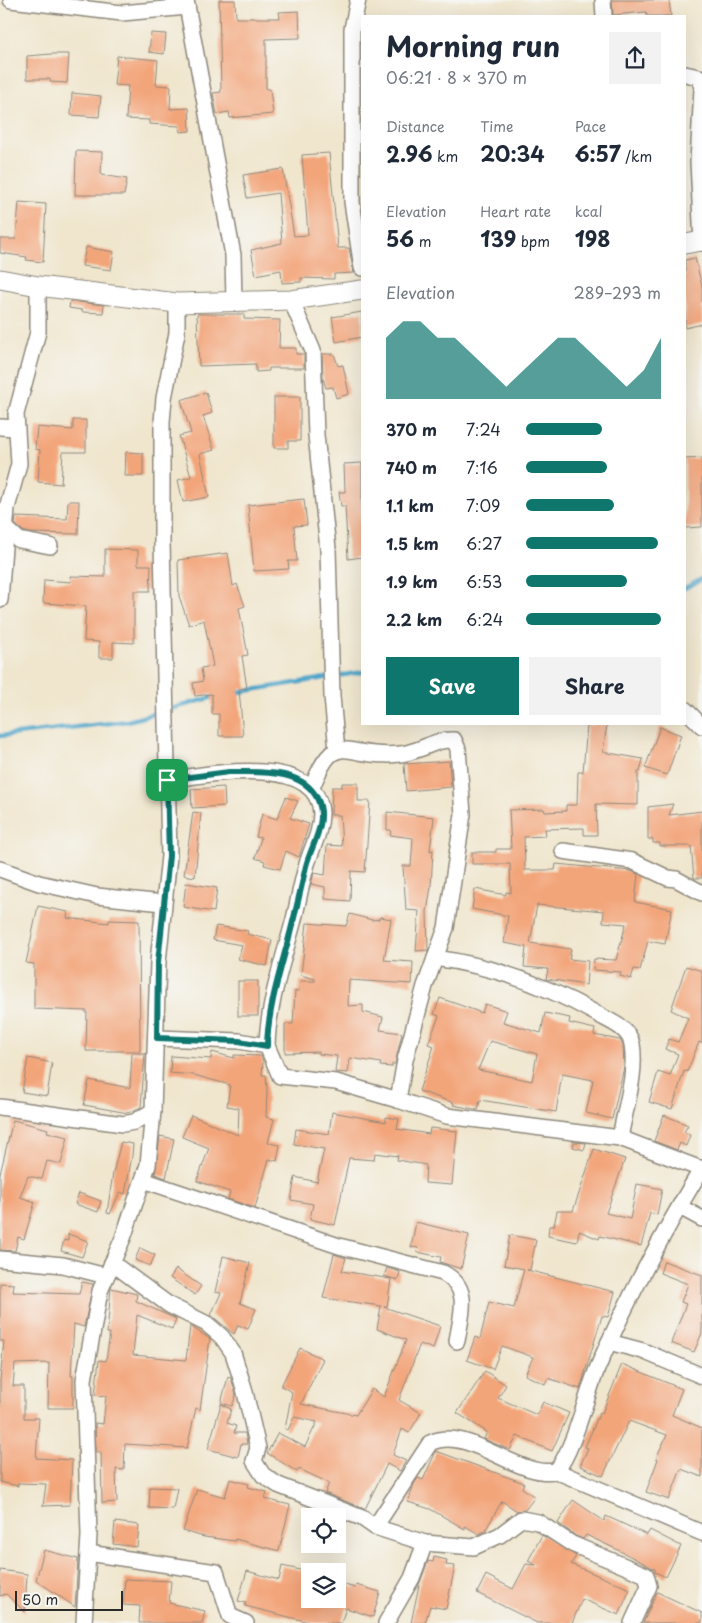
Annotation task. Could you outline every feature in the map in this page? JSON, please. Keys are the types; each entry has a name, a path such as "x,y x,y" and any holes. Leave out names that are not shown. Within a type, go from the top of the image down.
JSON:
{"street":[{"path":"11,0 122,13 187,4 233,255 234,302"},
{"path":"358,0 352,29 357,101 352,202 361,261"},
{"path":"603,0 604,15"},
{"path":"686,74 699,77 702,88 698,162 702,241 686,244"},
{"path":"0,279 38,286 177,303 291,300 361,290"},
{"path":"0,600 7,508 19,464 20,442 16,428 16,414 38,332 38,286"},
{"path":"291,300 313,351 316,435 328,549 332,696 337,751"},
{"path":"84,1623 88,1596 89,1503 86,1470 84,1380 94,1319 109,1269 123,1238 148,1165 153,1111 157,1038 158,962 169,856 162,542 162,422 164,398 177,333 177,303"},
{"path":"0,427 16,428"},
{"path":"6,528 19,540 50,546"},
{"path":"686,709 702,726"},
{"path":"311,789 329,755 337,751 348,750 382,755 396,754 412,752 443,740 454,740 458,749 463,814 446,928 425,986 410,1042 398,1100"},
{"path":"167,780 229,772 261,772 291,776 311,789 319,801 320,825 307,864 271,1006 267,1046 280,1076 336,1082 447,1116 620,1138 701,1168 680,1207 667,1225 609,1342 584,1401 567,1454 556,1471"},
{"path":"563,851 632,861 668,878 676,879 702,894"},
{"path":"0,869 39,883 97,896 163,903"},
{"path":"435,958 480,967 543,987 622,1029 632,1043 632,1075 620,1138"},
{"path":"157,1038 239,1041 267,1046"},
{"path":"0,1107 123,1124 134,1122 153,1111"},
{"path":"143,1180 339,1246 448,1275 453,1278 462,1294 457,1341"},
{"path":"680,1207 702,1220"},
{"path":"0,1259 109,1269 169,1305 208,1324 222,1337 233,1353 257,1441 258,1448 254,1461 263,1475 278,1485 362,1518 375,1526 426,1543 474,1547 500,1535 521,1519 538,1522 572,1544 646,1575 649,1586 632,1623"},
{"path":"609,1342 643,1351 702,1376"},
{"path":"375,1526 430,1443 438,1440 455,1440 496,1454 531,1470 556,1471 702,1533"},
{"path":"386,1623 412,1578 426,1543"},
{"path":"88,1553 216,1572 230,1616 246,1623"}],"building":[{"path":"219,0 235,0 236,18 280,18 279,12 299,11 300,38 266,39 266,89 270,89 273,114 230,118 229,112 217,114 213,93 221,92"},
{"path":"612,0 669,0 671,15 647,15 646,12 613,15"},
{"path":"151,33 166,34 164,54 149,52"},
{"path":"69,54 67,83 50,82 50,79 27,79 27,56"},
{"path":"117,56 158,60 156,85 171,86 170,109 189,108 190,131 180,132 179,126 149,124 149,120 126,119 128,86 114,85"},
{"path":"72,93 101,96 99,117 71,115"},
{"path":"76,151 102,152 101,175 127,179 124,195 75,195"},
{"path":"329,153 338,248 349,248 354,273 334,274 334,279 301,278 301,282 282,283 281,270 256,275 251,250 282,243 278,193 247,198 243,175 283,169 294,236 308,235 302,155"},
{"path":"19,202 46,204 43,262 26,260 27,257 0,253 0,239 16,239"},
{"path":"86,247 114,252 111,270 82,266"},
{"path":"695,258 702,286 702,324 686,328 686,260"},
{"path":"70,301 104,305 103,313 82,312 82,310 69,308"},
{"path":"361,312 361,337 336,342 332,317"},
{"path":"197,314 244,314 244,319 280,320 279,348 296,348 296,354 304,354 304,368 269,368 269,371 256,372 256,364 199,366"},
{"path":"322,354 334,354 338,366 343,365 349,394 336,398 333,387 326,388 323,378"},
{"path":"206,392 212,413 203,416 214,450 200,454 209,497 183,502 178,480 191,477 179,436 191,433 181,400"},
{"path":"274,397 300,397 300,441 288,441 288,448 274,448"},
{"path":"73,420 86,420 86,452 63,452 61,484 38,482 40,450 35,449 37,427 73,430"},
{"path":"126,452 143,453 143,476 125,476"},
{"path":"702,458 702,527 686,528 686,459"},
{"path":"361,463 361,557 348,559 345,506 341,506 339,492 345,492 344,464"},
{"path":"304,499 307,525 294,526 297,561 288,561 289,569 254,571 248,505"},
{"path":"68,501 79,501 78,534 30,533 23,531 15,524 16,517 67,519"},
{"path":"105,549 138,550 138,565 151,565 150,591 134,591 134,643 113,642 113,658 99,658 99,642 84,641 86,606 43,603 44,580 71,582 70,576 105,577"},
{"path":"228,553 233,586 237,584 245,606 239,608 248,655 242,656 247,688 239,689 243,736 219,736 219,714 212,714 212,694 195,696 193,683 203,681 201,668 213,666 204,620 189,625 179,596 178,560"},
{"path":"587,725 607,725 603,752 643,759 640,772 638,772 638,805 596,804 597,835 584,835 584,828 545,829 546,836 524,837 525,870 555,870 556,864 631,871 638,874 635,902 672,909 665,944 648,941 640,970 634,969 631,979 620,976 621,972 593,970 594,959 616,960 626,924 603,922 604,911 537,905 530,943 571,949 569,959 588,961 586,985 546,979 548,969 524,967 526,947 504,943 508,916 472,909 475,889 506,895 506,892 511,893 510,864 472,864 472,852 496,852 496,849 511,849 509,810 544,809 545,812 566,811 566,805 577,805 578,772 583,772"},
{"path":"660,727 681,735 667,775 645,768"},
{"path":"449,761 451,787 406,791 404,764"},
{"path":"342,783 358,783 358,801 370,801 365,872 351,871 350,901 325,899 325,887 311,884 314,873 325,875 327,845 342,846 340,815 331,815 332,787 342,787"},
{"path":"224,787 225,806 192,808 191,789"},
{"path":"286,797 298,801 290,818 309,824 299,857 286,851 280,869 264,865 265,861 255,858 261,838 256,837 262,814 277,819"},
{"path":"673,804 669,815 702,811 702,878 694,878 691,846 660,846 660,843 653,843 653,839 648,839 648,807"},
{"path":"193,812 201,813 195,877 184,875"},
{"path":"387,812 434,817 430,851 433,850 431,887 427,912 428,950 416,951 419,911 406,910 403,866 411,866 413,838 390,835 391,830 387,830"},
{"path":"186,883 217,888 214,912 183,907"},
{"path":"38,906 68,912 67,918 109,923 109,920 139,921 140,1051 86,1051 87,1011 34,1009 34,964 26,963"},
{"path":"350,914 372,920 379,919 380,917 391,919 384,960 413,962 412,984 349,980 348,1006 363,1005 363,1012 383,1017 380,1030 402,1033 395,1064 392,1064 392,1067 380,1066 381,1063 350,1058 348,1073 335,1072 337,1056 319,1054 319,1052 285,1053 285,1024 293,1024 295,991 299,991 300,981 315,981 315,979 301,975 307,923 346,926"},
{"path":"216,926 248,931 247,934 272,940 267,966 238,959 242,945 213,940"},
{"path":"686,966 702,971 702,1043 699,1042 687,1072 684,1071 672,1109 649,1102 658,1072 670,1076 678,1054 665,1049 669,1039 678,1042 688,1018 671,1010"},
{"path":"238,981 258,981 258,1016 238,1016"},
{"path":"440,998 482,1013 485,1004 507,1011 503,1022 541,1033 545,1013 570,1018 569,1023 595,1029 594,1035 620,1040 623,1046 624,1067 612,1119 586,1113 593,1080 562,1074 556,1112 480,1100 478,1110 453,1105 454,1103 419,1091 434,1046 428,1044 439,1016 434,1014","holes":["490,1041 537,1054 532,1081 478,1070"]},
{"path":"212,1052 234,1058 234,1055 261,1056 263,1061 262,1075 266,1075 267,1090 266,1117 274,1119 268,1143 280,1145 277,1161 269,1159 255,1208 228,1199 230,1192 197,1181 209,1148 182,1137 191,1115 238,1135 239,1108 227,1106 230,1085 194,1075 170,1073 171,1056 211,1059"},
{"path":"132,1053 145,1053 141,1107 128,1113 84,1105 89,1080 130,1088"},
{"path":"28,1058 52,1063 47,1096 22,1092"},
{"path":"332,1112 386,1122 386,1117 399,1119 397,1129 429,1134 430,1128 457,1131 452,1185 425,1183 426,1165 397,1160 398,1156 375,1153 374,1160 349,1158 335,1225 310,1219 313,1204 291,1200 295,1177 317,1182 324,1149 294,1144 296,1129 329,1134"},
{"path":"664,1115 688,1125 684,1132 690,1135 686,1146 680,1143 677,1150 654,1141"},
{"path":"13,1120 48,1129 47,1132 68,1137 61,1164 47,1161 42,1179 28,1176 20,1197 35,1202 24,1239 18,1237 15,1251 0,1250 0,1174"},
{"path":"160,1136 174,1139 166,1178 155,1174"},
{"path":"121,1142 133,1144 132,1156 125,1194 120,1192 110,1214 107,1213 113,1173"},
{"path":"574,1142 586,1143 584,1150 573,1147"},
{"path":"594,1149 625,1159 606,1213 630,1219 637,1184 662,1189 657,1215 650,1213 641,1246 600,1236 599,1239 579,1231 577,1242 548,1236 549,1226 554,1226 557,1211 573,1211"},
{"path":"79,1193 101,1201 98,1212 75,1204"},
{"path":"416,1222 469,1235 461,1269 440,1262 441,1257 417,1252 418,1248 411,1247"},
{"path":"68,1234 88,1241 82,1257 61,1251 64,1240 68,1241"},
{"path":"510,1235 536,1240 530,1270 527,1270 615,1292 608,1317 602,1316 580,1389 548,1378 545,1384 525,1375 533,1357 502,1346 493,1369 467,1360 475,1337 480,1339 489,1302 514,1308 524,1269 504,1265"},
{"path":"140,1248 155,1255 150,1266 135,1260"},
{"path":"334,1254 346,1258 342,1271 391,1279 387,1307 384,1307 440,1326 433,1349 420,1344 399,1400 421,1413 409,1433 402,1429 393,1455 406,1461 400,1471 387,1464 365,1509 325,1493 329,1483 299,1469 297,1472 267,1453 278,1433 305,1447 317,1422 294,1417 288,1430 285,1429 292,1392 281,1386 300,1348 323,1359 301,1404 356,1415 372,1389 384,1397 406,1340 377,1329 381,1306 323,1298"},
{"path":"223,1256 250,1263 240,1303 256,1309 248,1329 238,1325 234,1334 211,1315 221,1293 215,1292"},
{"path":"664,1261 702,1275 702,1333 694,1352 671,1343 686,1304 681,1302 688,1284 660,1273"},
{"path":"387,1268 400,1272 398,1280 384,1276"},
{"path":"176,1269 201,1286 195,1295 170,1278"},
{"path":"82,1282 93,1284 84,1327 74,1324 71,1376 73,1376 73,1408 48,1408 49,1363 15,1364 13,1386 24,1386 24,1418 39,1418 36,1458 72,1460 70,1505 43,1506 46,1484 18,1483 18,1486 0,1482 0,1380 4,1341 0,1341 0,1283 14,1284 13,1292 79,1294"},
{"path":"111,1288 137,1294 136,1301 176,1319 172,1329 137,1315 133,1355 186,1360 190,1326 210,1339 200,1410 196,1408 187,1448 125,1444 124,1470 116,1469 117,1502 102,1503 101,1452 96,1452 95,1423 103,1424 106,1396 95,1395 99,1360 106,1361 110,1333 107,1333"},
{"path":"622,1364 682,1389 672,1415 702,1428 702,1477 681,1469 669,1500 646,1492 658,1459 656,1458 667,1435 629,1421 603,1476 580,1466 588,1448 585,1447 600,1412 602,1413"},
{"path":"485,1371 506,1385 498,1398 537,1415 543,1402 569,1413 552,1451 517,1436 510,1450 484,1439 487,1432 457,1413"},
{"path":"228,1377 231,1378 236,1395 232,1406 221,1403"},
{"path":"221,1404 231,1409 227,1423 236,1426 234,1433 245,1433 247,1444 241,1444 238,1457 208,1449"},
{"path":"436,1451 524,1483 522,1488 535,1497 525,1510 517,1511 502,1501 485,1531 479,1534 465,1526 465,1529 430,1509 408,1502 414,1484 418,1478 423,1480"},
{"path":"230,1479 249,1484 248,1487 267,1492 265,1499 290,1505 279,1551 235,1539 235,1541 204,1537 183,1531 197,1489 225,1497"},
{"path":"150,1487 177,1488 173,1509 149,1508"},
{"path":"573,1500 604,1521 606,1516 647,1535 650,1530 681,1546 666,1577 655,1572 655,1569 586,1535 583,1539 576,1536 558,1523"},
{"path":"115,1522 139,1525 137,1547 113,1544"},
{"path":"542,1535 576,1556 571,1564 630,1589 619,1615 582,1599 572,1623 537,1623 477,1593 486,1575 513,1589 526,1564 536,1565 528,1561"},
{"path":"44,1550 78,1559 75,1607 36,1580"},
{"path":"434,1557 447,1560 446,1565 455,1566 446,1609 430,1606 425,1623 411,1623 419,1585 428,1561 433,1562"},
{"path":"282,1566 301,1570 301,1608 346,1608 341,1623 313,1623 245,1606 246,1603 238,1601 247,1571 279,1580"},
{"path":"0,1570 27,1574 25,1612 6,1594 0,1596"},
{"path":"125,1579 171,1581 169,1603 205,1611 202,1623 139,1623 140,1606 123,1605"},
{"path":"346,1585 355,1588 356,1585 380,1592 373,1617 346,1608"},
{"path":"657,1592 702,1613 702,1623 643,1623"}],"waterway":[{"path":"686,587 702,579"},
{"path":"234,693 361,672"},
{"path":"0,736 128,721 217,696"}],"route":[{"path":"229,772 261,772 291,776 311,789 319,801 320,825 307,864 271,1006 267,1046 239,1041 157,1038 158,962 169,856 167,780 229,772"}]}
